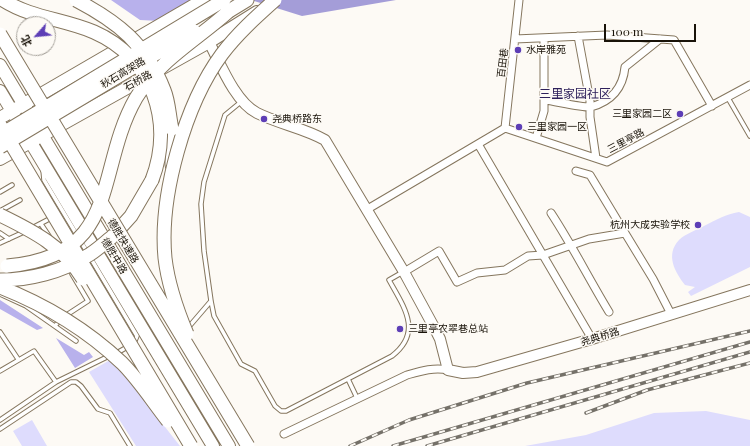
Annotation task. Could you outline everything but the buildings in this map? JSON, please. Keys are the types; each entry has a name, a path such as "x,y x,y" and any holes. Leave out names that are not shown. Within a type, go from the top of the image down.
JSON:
{"highway":[{"path":"0,280 24,279 64,266 87,256 112,237 131,216 152,180 158,166 161,124 159,109 151,87 142,72 122,50 94,32 30,14 3,0"},
{"path":"0,3 9,0"},
{"path":"76,0 103,14 127,33 150,58 165,91 172,129 171,183"},
{"name":"秋石高架路","path":"0,135 226,5 247,0"},
{"path":"199,365 177,306 166,259 165,217 171,183 186,123 206,80 221,55 236,37 275,0"},
{"path":"0,266 22,265 51,256 66,248 89,227 98,210 124,128 136,99 154,75 169,60 208,30 226,5"},
{"name":"秋石高架路","path":"0,148 226,5"},
{"name":"德胜快速路","path":"0,34 248,446"},
{"path":"0,125 191,446"},
{"path":"0,216 47,240 63,254 80,273 125,347 147,371"},
{"path":"0,287 42,305 75,325 103,347 122,364 188,446"}],"main road":[{"path":"0,118 203,0"},
{"name":"石桥路","path":"0,159 209,42 275,0"},
{"name":"德胜中路","path":"0,65 172,344 229,446"},
{"name":"德胜中路","path":"0,91 213,446"}],"street":[{"name":"百田巷","path":"505,128 520,0"},
{"path":"515,39 606,35 674,40 712,106"},
{"path":"578,36 590,107 596,158"},
{"path":"536,138 544,111 545,100 544,38"},
{"path":"545,100 590,107 616,94 624,76 625,67 660,39"},
{"path":"209,42 232,86 243,101 255,112 311,132 325,140 404,272 440,339 448,370 422,370 407,375 284,434"},
{"name":"三里亭路","path":"505,128 607,162 750,85"},
{"path":"366,210 505,128"},
{"path":"478,144 592,339"},
{"path":"576,170 590,175 653,279 671,314"},
{"path":"551,213 572,244 586,273 609,312"},
{"path":"404,272 439,251 457,282 477,273 505,270 528,256 543,255 589,239 625,233"},
{"name":"尧典桥路","path":"448,370 463,373 477,372 592,339 750,290"}],"lane":[{"path":"728,98 750,136"},
{"path":"243,101 225,115 204,182 201,204 204,251 214,316 241,364 255,371 275,406 280,411 286,411 392,356 401,349 406,341 409,328 408,318 404,306 389,280 404,272"},
{"path":"0,420 56,382 136,342 137,336 44,180 42,162"},
{"path":"0,192 12,185"},
{"path":"0,211 20,200"},
{"path":"0,243 41,224 62,211"},
{"path":"41,224 88,301 57,322 54,326"},
{"path":"0,233 9,239"},
{"path":"0,294 26,306 76,341"},
{"path":"180,337 212,301"},
{"path":"0,332 18,359"},
{"path":"0,371 18,359 34,351 56,382"},
{"path":"348,379 357,398"},
{"path":"0,429 71,382 76,382 82,386 98,409 110,413 130,446"}],"shaded area":[{"path":"111,0 194,0 159,21 140,20"},
{"path":"251,0 396,0 302,16"},
{"path":"739,212 750,217 750,267 691,296 688,292 695,287 685,285 678,275 673,263 672,257 675,246 679,240 688,234 730,214"},
{"path":"0,300 43,328 37,330 0,309"},
{"path":"56,338 84,355 89,352 93,357 75,368"},
{"path":"110,360 121,371 180,446 136,446 89,372"},
{"path":"706,411 750,420 750,446 525,446 586,435 654,413"},
{"path":"32,420 47,446 22,446 13,431"}],"railway":[{"path":"350,446 409,420 527,383 750,331"},
{"path":"393,446 750,342"},
{"path":"427,446 750,352"},
{"path":"586,413 647,390 750,363"}],"place":[{"name":"水岸雅苑","path":"518,50"},
{"name":"三里家园二区","path":"680,114"},
{"name":"尧典桥路东","path":"264,119"},
{"name":"三里家园一区","path":"519,127"},
{"name":"杭州大成实验学校","path":"698,225"},
{"name":"三里亭农翠巷总站","path":"400,329"}],"district":[{"name":"三里家园社区","path":"575,94"}]}
